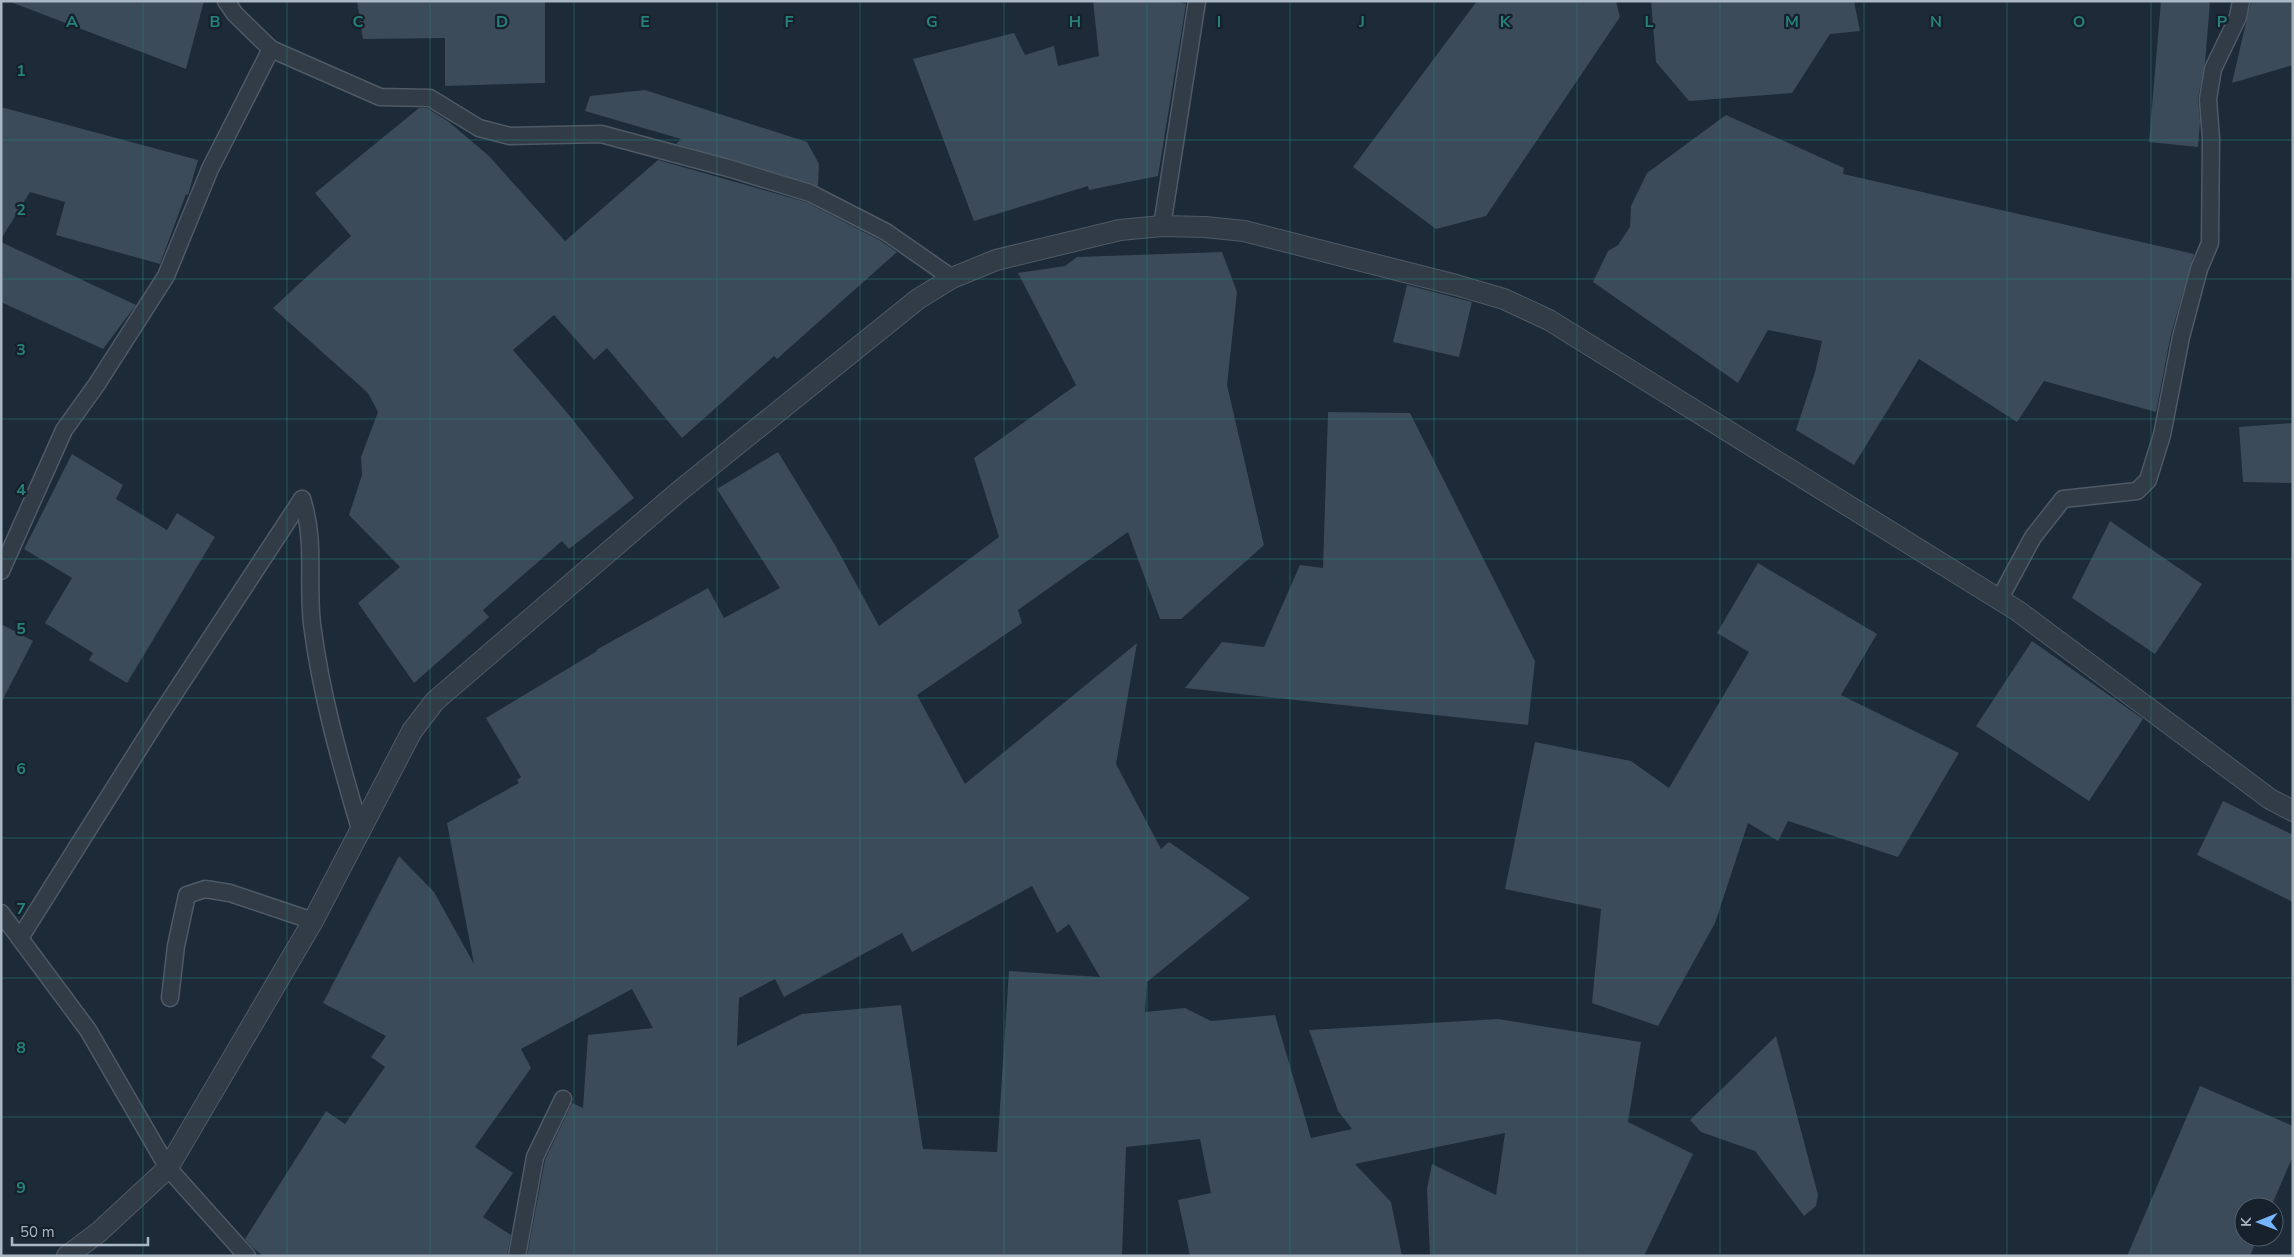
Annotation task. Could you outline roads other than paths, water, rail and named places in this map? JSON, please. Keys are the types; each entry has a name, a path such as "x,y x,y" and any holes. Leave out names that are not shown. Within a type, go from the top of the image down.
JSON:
{"street":[{"path":"226,1 235,14 271,49 380,97 430,98 479,128 510,136 601,134 728,168 810,193 886,232 952,278"},
{"path":"1162,226 1197,1"},
{"path":"1999,600 2033,537 2063,499 2137,491 2148,480 2162,435 2181,337 2199,269 2210,243 2211,148 2208,99 2213,68 2238,17 2242,1"},
{"path":"1,571 64,430 166,276 210,170 271,49"},
{"path":"67,1256 99,1232 168,1168 313,921 412,731 435,701 677,493 918,299 952,278 1006,258 1120,230 1162,226 1205,227 1244,231 1504,299 1549,320 2018,611 2270,799 2293,811"},
{"path":"20,938 157,720 302,499 308,516 312,546 311,615 318,673 332,733 360,829"},
{"path":"170,998 176,946 187,895 204,889 230,893 313,921"},
{"path":"1,913 88,1030 168,1168 247,1256"},
{"path":"517,1256 535,1158 563,1099"}]}
